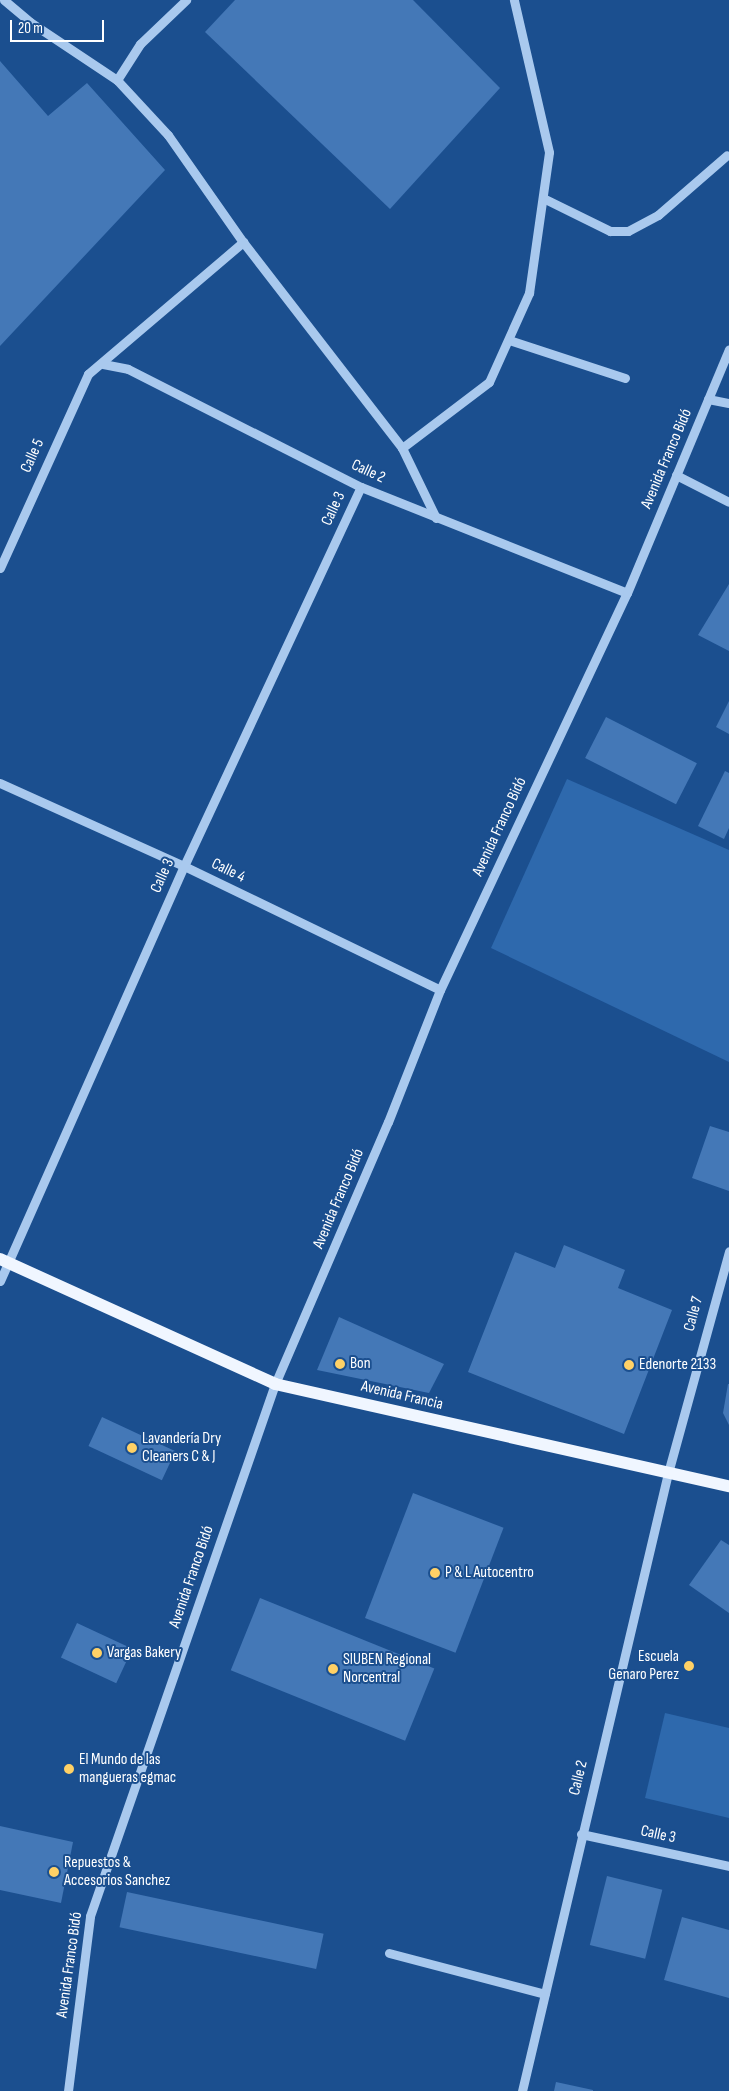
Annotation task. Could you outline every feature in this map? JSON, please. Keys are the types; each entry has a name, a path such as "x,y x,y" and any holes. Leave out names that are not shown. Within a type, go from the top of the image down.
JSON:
{"main road":[{"name":"Avenida Francia","path":"4,1261 275,1384 729,1486"}],"street":[{"path":"4,0 30,22 117,80 168,135 243,242 402,448 436,518"},
{"path":"117,80 140,44 186,0"},
{"path":"402,448 489,382 529,293 549,152 514,0"},
{"path":"543,198 610,230 628,231 658,215 727,155"},
{"name":"Calle 5","path":"0,568 88,374 103,364 243,242"},
{"path":"508,340 625,378"},
{"name":"Avenida Franco Bidó","path":"68,2091 90,1916 275,1384 388,1122 440,990 627,593 729,350"},
{"name":"Calle 2","path":"103,364 128,369 361,487 627,593"},
{"path":"708,399 729,403"},
{"path":"676,475 729,502"},
{"name":"Calle 3","path":"0,1281 4,1261 184,866 361,487"},
{"name":"Calle 4","path":"0,783 184,866 440,990"},
{"name":"Calle 7","path":"668,1473 729,1251"},
{"name":"Calle 2","path":"522,2091 581,1834 668,1473"},
{"name":"Calle 3","path":"581,1834 729,1866"},
{"path":"389,1953 545,1994"}],"shaded area":[{"path":"567,779 729,850 729,1062 491,948"},
{"path":"665,1713 729,1728 729,1818 645,1798"}],"building":[{"path":"235,0 413,0 500,88 390,209 205,32"},
{"path":"0,61 48,116 87,83 165,170 0,346"},
{"path":"729,584 729,651 698,635"},
{"path":"729,701 729,734 716,727"},
{"path":"606,717 697,763 676,804 585,758"},
{"path":"725,771 729,773 729,828 724,839 698,826"},
{"path":"710,1126 729,1132 729,1191 692,1178"},
{"path":"564,1245 625,1270 618,1288 672,1310 624,1434 468,1372 515,1252 555,1268"},
{"path":"339,1317 444,1364 429,1393 317,1370"},
{"path":"729,1384 729,1425 723,1413"},
{"name":"Lavandería Dry Cleaners C & J","path":"102,1417 175,1451 162,1480 88,1446"},
{"name":"P & L Autocentro","path":"413,1493 504,1528 456,1653 365,1618"},
{"path":"721,1540 729,1545 729,1613 689,1585"},
{"name":"SIUBEN Regional Norcentral","path":"260,1598 434,1668 405,1741 231,1670"},
{"name":"Vargas Bakery","path":"77,1623 132,1649 116,1683 61,1657"},
{"path":"0,1826 73,1842 61,1903 0,1890"},
{"path":"607,1876 662,1890 645,1959 590,1945"},
{"path":"127,1892 324,1934 316,1969 120,1927"},
{"path":"682,1917 729,1930 729,1998 664,1980"},
{"path":"556,2082 593,2090 593,2091 554,2091"}],"place":[{"name":"Bon","path":"340,1364"},
{"name":"Edenorte 2133","path":"629,1365"},
{"name":"Lavandería Dry Cleaners C & J","path":"132,1448"},
{"name":"P & L Autocentro","path":"435,1573"},
{"name":"Vargas Bakery","path":"97,1653"},
{"name":"Escuela Genaro Perez","path":"689,1666"},
{"name":"SIUBEN Regional Norcentral","path":"333,1669"},
{"name":"El Mundo de las mangueras egmac","path":"69,1769"},
{"name":"Repuestos & Accesorios Sanchez","path":"54,1872"}]}
